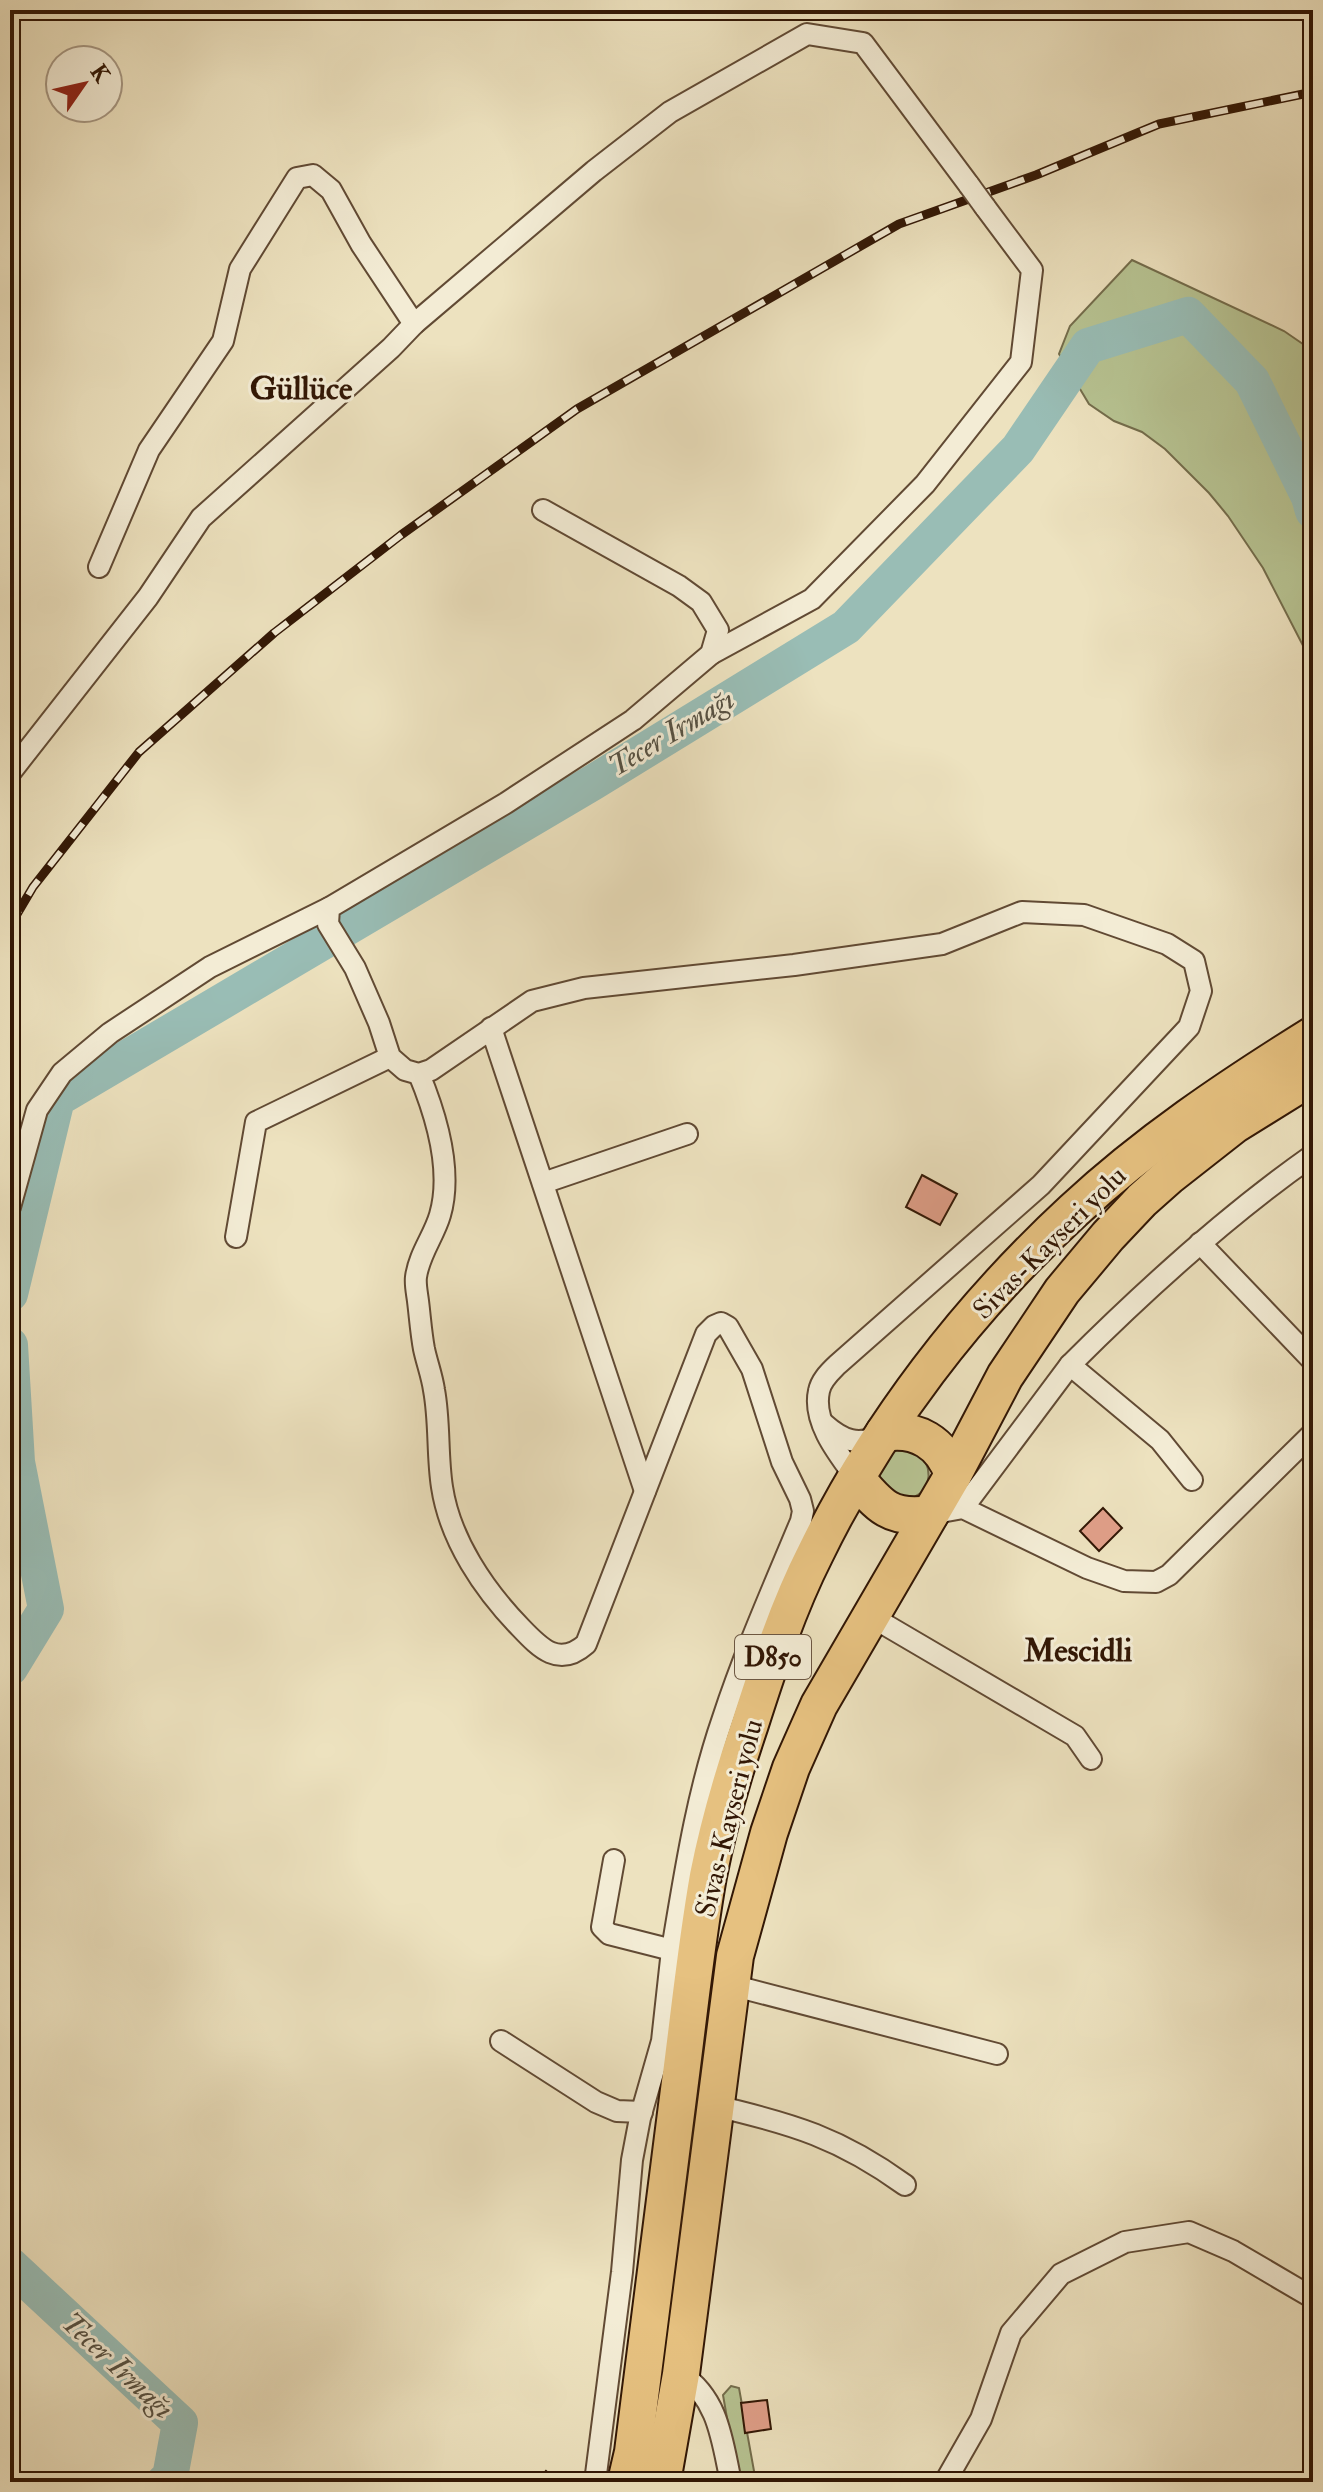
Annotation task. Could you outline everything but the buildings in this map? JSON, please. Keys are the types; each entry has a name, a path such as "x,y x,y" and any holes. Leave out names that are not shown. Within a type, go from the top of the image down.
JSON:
{"highway":[{"name":"Sivas-Kayseri yolu","path":"626,2482 633,2452 685,1952 728,1791 761,1689 813,1556 884,1433 951,1341 1017,1267 1072,1212 1166,1133 1217,1096 1313,1035"},
{"name":"Sivas-Kayseri yolu","path":"662,2482 681,2374 735,1956 769,1833 791,1768 819,1705 949,1499 1005,1376 1062,1291 1142,1200 1199,1151 1269,1101 1313,1076"},
{"path":"856,1478 890,1512 908,1516 949,1499 945,1457 922,1436 907,1431 884,1433"}],"street":[{"path":"10,773 148,597 201,518 414,324 583,180 670,112 807,34 863,43 1032,270 1021,362 925,484 812,599 711,654 620,728 328,916 210,967 110,1033 62,1073 37,1110 10,1207"},
{"path":"99,567 149,450 223,341 240,269 297,178 313,175 331,190 361,244 414,324"},
{"path":"543,510 679,586 701,602 718,630 711,654"},
{"path":"328,916 355,968 390,1057 405,1070 419,1074 431,1070 532,1001 584,988 794,965 942,944 1022,912 1084,915 1167,944 1194,961 1201,991 1189,1027 1041,1185 827,1375 818,1391 819,1411 836,1449 856,1478"},
{"path":"491,1028 645,1491"},
{"path":"236,1237 256,1122 390,1057"},
{"path":"419,1074 435,1114 444,1182 439,1219 421,1258 416,1279 423,1346 438,1413 442,1489 463,1550 481,1580 510,1617 546,1652 570,1654 586,1644 706,1334 721,1323 728,1327 752,1369 782,1462 803,1511 722,1720 688,1855 685,1952 632,2160 622,2272 595,2482"},
{"path":"543,1183 687,1134"},
{"path":"1313,1155 1261,1192 1119,1315 949,1499 1087,1568 1124,1581 1156,1582 1169,1575 1313,1433"},
{"path":"1200,1243 1312,1360"},
{"path":"1070,1365 1160,1440 1192,1480"},
{"path":"824,1424 851,1441 866,1442 884,1433"},
{"path":"872,1617 1075,1736 1091,1759"},
{"path":"614,1860 602,1927 609,1934 685,1952"},
{"path":"731,1985 997,2054"},
{"path":"501,2041 596,2102 617,2111 642,2112"},
{"path":"716,2106 818,2134 850,2149 905,2185"},
{"path":"945,2482 981,2419 1011,2333 1061,2274 1074,2267 1125,2242 1189,2232 1233,2251 1313,2298"},
{"path":"681,2374 696,2383 708,2398 716,2416 731,2482"}],"green space":[{"path":"1132,260 1284,331 1313,351 1313,665 1263,568 1228,516 1165,449 1142,432 1114,421 1089,404 1059,354 1070,326"},
{"path":"901,1448 916,1452 926,1462 928,1469 924,1491 909,1500 899,1500 878,1477 885,1460"},
{"path":"731,2386 739,2388 756,2482 738,2482 723,2395"}],"waterway":[{"name":"Tecer Irmağı","path":"10,1294 57,1099 592,783 846,627 1018,449 1088,346 1188,315 1252,381 1313,511"},
{"name":"Tecer Irmağı","path":"10,1345 17,1462 46,1609 10,1668"},
{"name":"Tecer Irmağı","path":"10,2265 180,2423 170,2477 164,2482"}],"railway":[{"path":"10,926 33,887 139,752 274,633 401,535 577,409 899,224 1036,175 1159,124 1313,92"}],"district":[{"name":"Güllüce","path":"301,388"},
{"name":"Mescidli","path":"1078,1650"}]}
